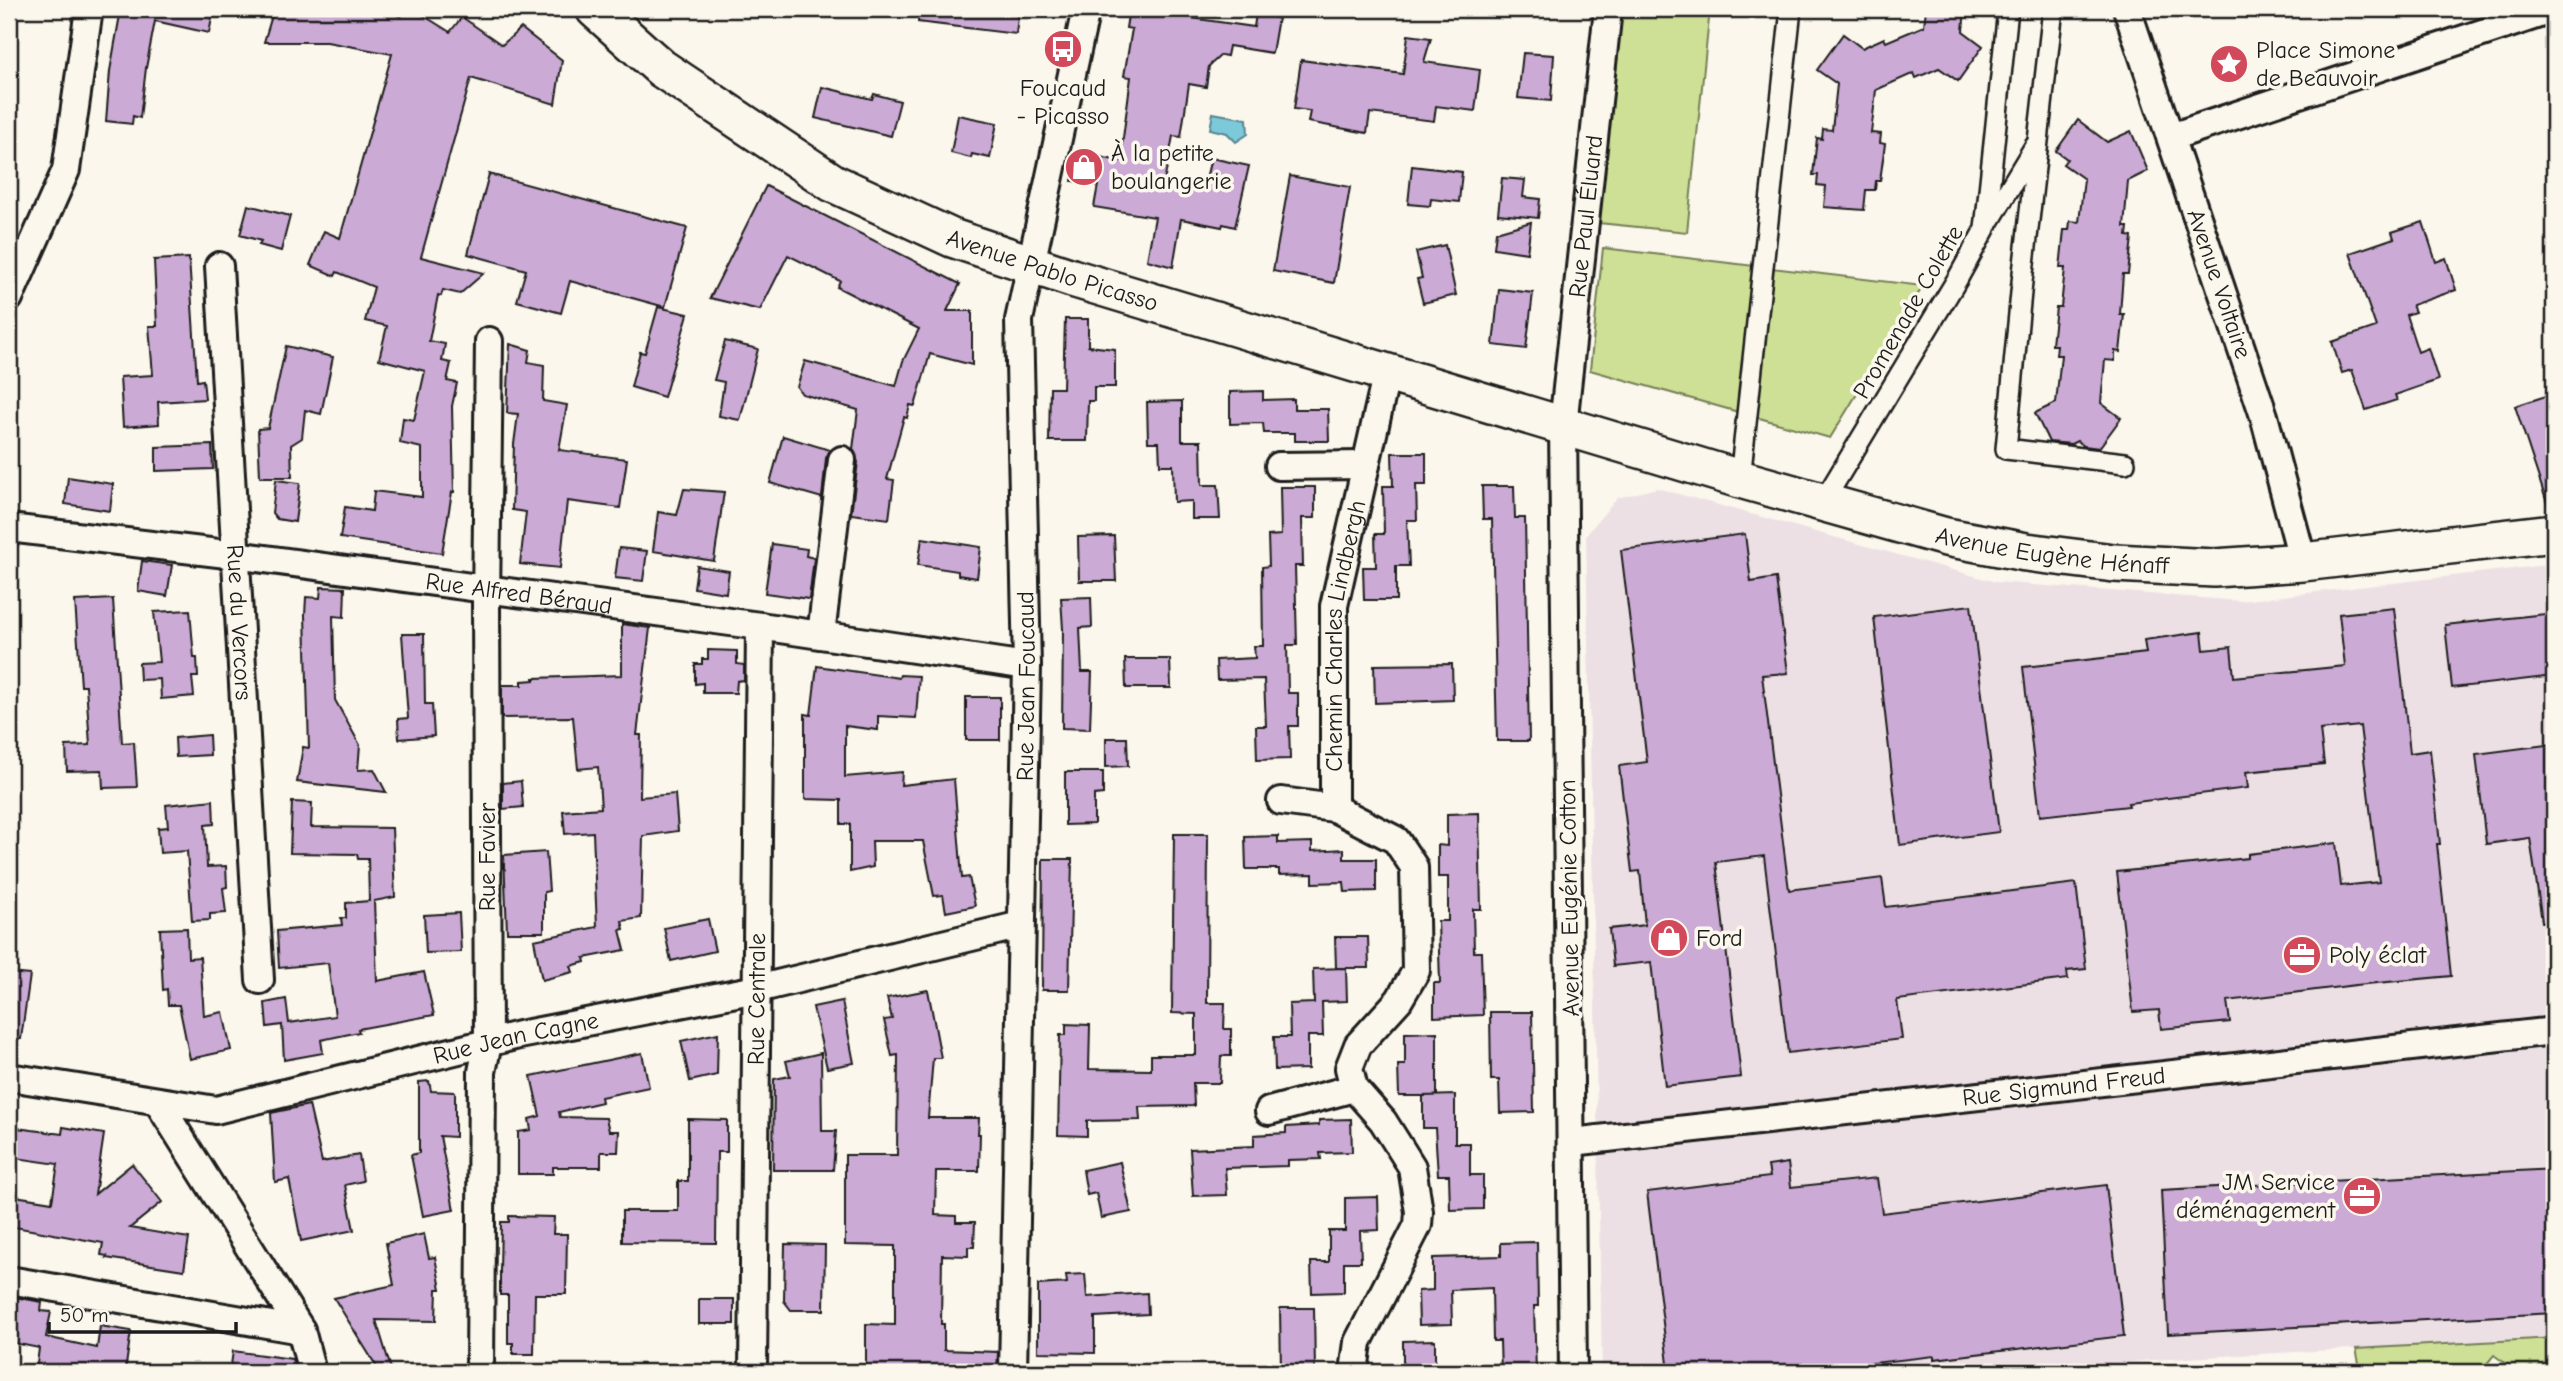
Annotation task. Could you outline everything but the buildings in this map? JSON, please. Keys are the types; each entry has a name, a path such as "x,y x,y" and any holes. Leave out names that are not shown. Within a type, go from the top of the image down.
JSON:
{"main road":[{"name":"Avenue Pablo Picasso","path":"595,9 661,68 833,183 953,238 1032,266 1563,425"},
{"name":"Avenue Eugène Hénaff","path":"1563,425 1740,479 1946,537 2026,552 2113,563 2214,568 2303,562 2554,533"}],"street":[{"path":"9,298 66,170 89,9"},
{"name":"Rue Jean Foucaud","path":"1013,1372 1027,666 1019,320 1086,9"},
{"name":"Rue Paul Éluard","path":"1563,425 1608,9"},
{"path":"1740,479 1791,9"},
{"name":"Promenade Colette","path":"1824,502 1985,229 2008,9"},
{"path":"2053,9 2006,449 2124,463"},
{"name":"Avenue Voltaire","path":"2127,9 2264,416 2303,562"},
{"path":"2171,137 2554,9"},
{"path":"1985,229 2038,140"},
{"name":"Rue du Vercors","path":"219,266 260,980"},
{"name":"Rue Favier","path":"480,1372 482,1072 488,1043 486,590 489,341"},
{"name":"Chemin Charles Lindbergh","path":"1334,808 1334,606 1387,372"},
{"name":"Avenue Eugénie Cotton","path":"1563,425 1573,1372"},
{"path":"821,635 842,460"},
{"name":"Chemin Charles Lindbergh","path":"1279,466 1366,465"},
{"name":"Rue Alfred Béraud","path":"9,528 235,555 760,626 1027,666"},
{"name":"Rue Centrale","path":"753,1372 760,626"},
{"name":"Chemin Charles Lindbergh","path":"1281,801 1334,808 1396,840 1415,867 1416,971 1399,1000 1358,1045 1349,1068 1354,1088"},
{"name":"Rue Jean Cagne","path":"9,1077 216,1110 488,1043 757,989 1021,925"},
{"name":"Rue Sigmund Freud","path":"1572,1142 2554,1031"},
{"path":"1269,1111 1354,1088 1383,1121 1412,1167 1419,1212 1418,1225 1358,1342 1354,1372"},
{"path":"158,1102 301,1330 312,1372"},
{"path":"9,1280 301,1330"}],"shaded area":[{"path":"1657,488 1996,582 2240,601 2554,564 2554,1338 2152,1360 2023,1372 1602,1372 1586,535 1617,498"}],"green space":[{"path":"1622,9 1710,9 1687,232 1599,223"},
{"path":"1603,248 1923,286 1830,438 1590,370"},
{"path":"2554,1338 2554,1349 2547,1350 2548,1372 2541,1372 2531,1366 2525,1372 2517,1372 2494,1355 2480,1372 2361,1372 2356,1349"}],"water":[{"path":"1213,113 1247,119 1248,134 1236,142 1227,133 1210,129"}],"place":[{"name":"Foucaud - Picasso","path":"1063,49"},
{"name":"Place Simone de Beauvoir","path":"2229,64"},
{"name":"À la petite boulangerie","path":"1084,167"},
{"name":"Ford","path":"1669,938"},
{"name":"Poly éclat","path":"2302,955"},
{"name":"JM Service déménagement","path":"2362,1196"}]}
